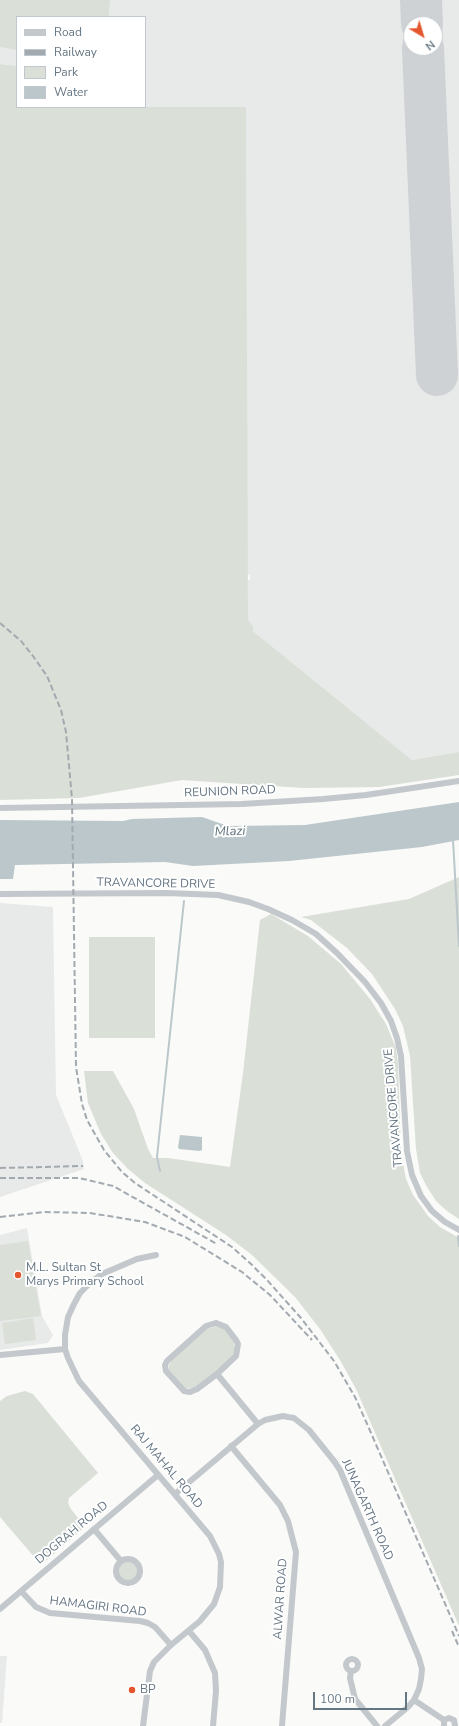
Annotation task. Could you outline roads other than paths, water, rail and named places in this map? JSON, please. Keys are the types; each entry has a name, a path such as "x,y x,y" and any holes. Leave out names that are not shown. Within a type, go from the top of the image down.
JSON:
{"street":[{"name":"REUNION ROAD","path":"0,808 242,804 366,795 459,781"},
{"name":"TRAVANCORE DRIVE","path":"0,894 188,893 218,895 249,902 268,909 292,920 316,934 365,982 381,1003 391,1021 398,1038 401,1056 407,1152 412,1175 421,1196 432,1211 445,1222 459,1230"},
{"name":"RAJ MAHAL ROAD","path":"143,1726 150,1671 159,1656 189,1631 208,1612 218,1596 222,1578 221,1562 219,1554 210,1536 79,1381 72,1368 65,1349 65,1335 68,1317 74,1304 85,1288 102,1274 137,1259 156,1255"},
{"path":"216,1323 226,1327 238,1344 236,1356 217,1374 197,1389 190,1392 180,1388 169,1376 165,1365 167,1361 206,1326 216,1323"},
{"path":"0,1355 65,1349"},
{"path":"217,1374 258,1424"},
{"name":"JUNAGARTH ROAD","path":"175,1494 258,1424 269,1419 282,1416 294,1418 309,1430 340,1470 419,1658 422,1669 419,1689 414,1700 408,1707 385,1726"},
{"name":"ALWAR ROAD","path":"232,1446 280,1505 288,1521 296,1552 282,1726"},
{"name":"DOGRAH ROAD","path":"0,1609 158,1475"},
{"path":"94,1529 121,1561"},
{"path":"126,1558 132,1559 139,1565 140,1574 134,1581 125,1583 118,1577 116,1569 121,1561 126,1558"},
{"name":"HAMAGIRI ROAD","path":"21,1591 36,1607 50,1613 148,1623 155,1627 171,1645"},
{"path":"189,1631 205,1650 215,1672 216,1691 213,1726"},
{"path":"351,1671 350,1678 355,1699 377,1726"},
{"path":"414,1700 444,1723 449,1718 452,1718 455,1722 455,1726"}],"water":[{"name":"Mlazi","path":"459,802 459,840 422,847 289,861 193,866 165,862 15,865 13,879 0,879 0,820 123,821 132,819 202,817 228,826 305,825"},
{"path":"180,1135 202,1137 202,1150 179,1149"}],"waterway":[{"path":"453,840 459,946"},
{"path":"160,1171 157,1157 184,901"},
{"path":"458,1236 459,1246"}],"railway":[{"path":"0,623 21,641 47,676 61,710 66,732 72,799 76,1067 82,1104 87,1120 104,1150 122,1172 135,1183 232,1247 250,1263 301,1318 334,1361 355,1397 459,1636"},
{"path":"0,1168 83,1166"},
{"path":"0,1178 79,1178 113,1186 217,1244"},
{"path":"0,1217 44,1212 90,1213 145,1222 185,1237 242,1272 270,1295 312,1340"},
{"path":"452,1631 459,1647"}],"place":[{"name":"M.L. Sultan St Marys Primary School","path":"18,1275"},
{"name":"BP","path":"132,1690"}]}
